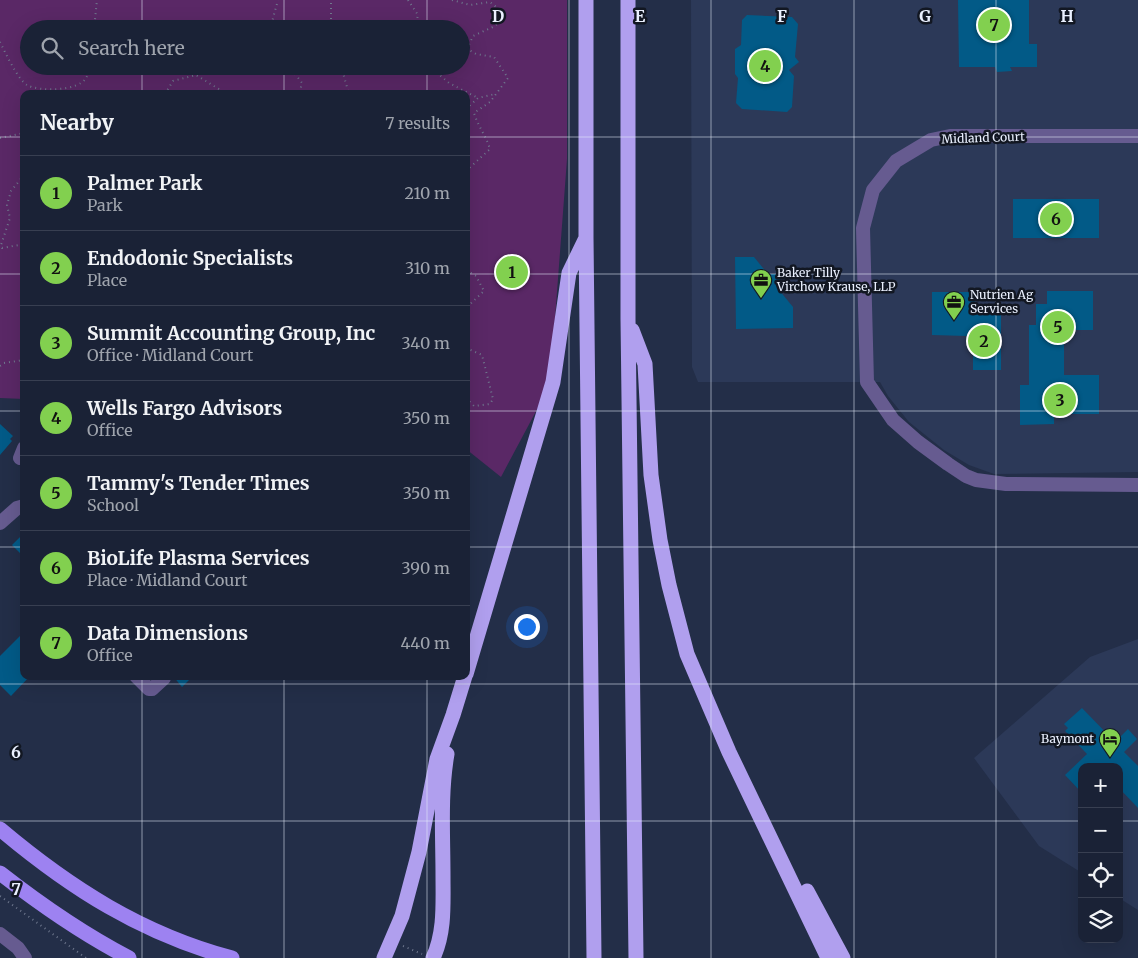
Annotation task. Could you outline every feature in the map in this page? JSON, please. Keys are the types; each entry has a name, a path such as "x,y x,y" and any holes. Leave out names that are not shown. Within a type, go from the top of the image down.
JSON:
{"highway":[{"path":"586,0 586,237 594,958"},
{"path":"628,0 628,319 636,958"},
{"path":"470,662 553,382 569,273 586,237"},
{"path":"628,319 645,364 651,475 660,540 671,594 687,654 729,752 828,958"},
{"path":"384,958 393,939 406,900 419,852 437,759 464,680"},
{"path":"428,956 441,938 443,918 444,786 453,715"},
{"path":"758,813 787,854 843,958"}],"main road":[{"path":"0,829 76,888 122,916 174,940 232,958"},
{"path":"0,873 40,904 107,947 129,958"}],"street":[{"name":"Midland Court","path":"1138,136 950,136 931,140 896,161 875,187 863,228 867,382 893,420 918,442 948,464 976,480 1006,484 1138,485"},
{"path":"0,523 20,507"},
{"path":"140,680 149,689 152,689 162,680"},
{"path":"0,934 18,948 25,958"}],"path":[{"path":"272,20 278,0"},
{"path":"331,0 331,20"},
{"path":"408,0 418,14 416,20"},
{"path":"452,0 470,5 490,2 504,16 495,26 473,36 470,42"},
{"path":"95,20 97,1"},
{"path":"0,42 26,85 45,90 79,85 87,78 87,75"},
{"path":"470,51 476,54 494,56 508,78 490,102 474,113 485,134 490,149 470,167"},
{"path":"167,90 173,81 196,75 220,90"},
{"path":"295,75 302,83 300,90"},
{"path":"344,75 348,90"},
{"path":"440,75 449,83 463,90"},
{"path":"470,94 478,98"},
{"path":"470,105 478,98 495,94"},
{"path":"0,138 20,134"},
{"path":"20,180 11,192 7,204 10,218 1,245 2,248 20,244"},
{"path":"470,273 476,276 484,291 470,304"},
{"path":"470,350 482,355 493,399 490,404 474,406 470,402"},
{"path":"0,366 4,363 20,361"},
{"path":"0,896 86,958"},
{"path":"403,946 428,956"}],"shaded area":[{"path":"0,0 567,0 567,159 550,385 501,477 470,452 470,90 20,90 20,399 0,398"},
{"path":"691,0 1138,0 1138,472 994,474 969,465 944,450 909,422 888,396 880,382 698,382 692,367"},
{"path":"1138,639 1138,910 1123,901 1123,763 1078,763 1078,870 1039,846 974,758 1090,657"}],"building":[{"path":"958,0 1029,0 1029,44 1037,44 1037,67 1010,67 1012,71 997,72 995,67 959,67"},
{"path":"747,15 792,17 798,24 795,57 799,62 789,70 794,76 792,107 787,112 742,109 736,103 738,78 735,74 735,49 741,45 742,20"},
{"path":"1013,199 1099,199 1099,238 1013,238"},
{"name":"Baker Tilly Virchow Krause, LLP","path":"735,257 754,257 768,274 780,274 779,290 793,307 793,328 736,329"},
{"path":"1047,291 1093,291 1093,330 1064,330 1064,375 1099,375 1099,414 1054,414 1054,424 1020,425 1020,385 1029,385 1029,325 1036,325 1036,304 1047,304"},
{"path":"932,292 975,292 975,306 1001,306 1001,370 973,370 973,347 967,347 967,336 932,335"},
{"path":"0,424 13,436 10,439 12,441 0,455"},
{"path":"20,537 20,553 12,545"},
{"path":"20,636 20,680 26,680 11,696 0,685 0,656"},
{"path":"176,680 189,680 182,687"},
{"name":"Baymont","path":"1082,708 1115,742 1128,729 1137,739 1124,752 1138,766 1138,808 1123,792 1123,763 1078,763 1078,789 1065,775 1087,754 1065,731 1068,728 1064,724"}],"place":[{"name":"Data Dimensions","path":"994,25"},
{"name":"Wells Fargo Advisors","path":"765,66"},
{"name":"BioLife Plasma Services","path":"1056,219"},
{"name":"Palmer Park","path":"512,272"},
{"name":"Baker Tilly Virchow Krause, LLP","path":"761,299"},
{"name":"Nutrien Ag Services","path":"954,321"},
{"name":"Tammy's Tender Times","path":"1058,327"},
{"name":"Endodonic Specialists","path":"984,341"},
{"name":"Summit Accounting Group, Inc","path":"1060,400"},
{"name":"Baymont","path":"1110,758"}]}
